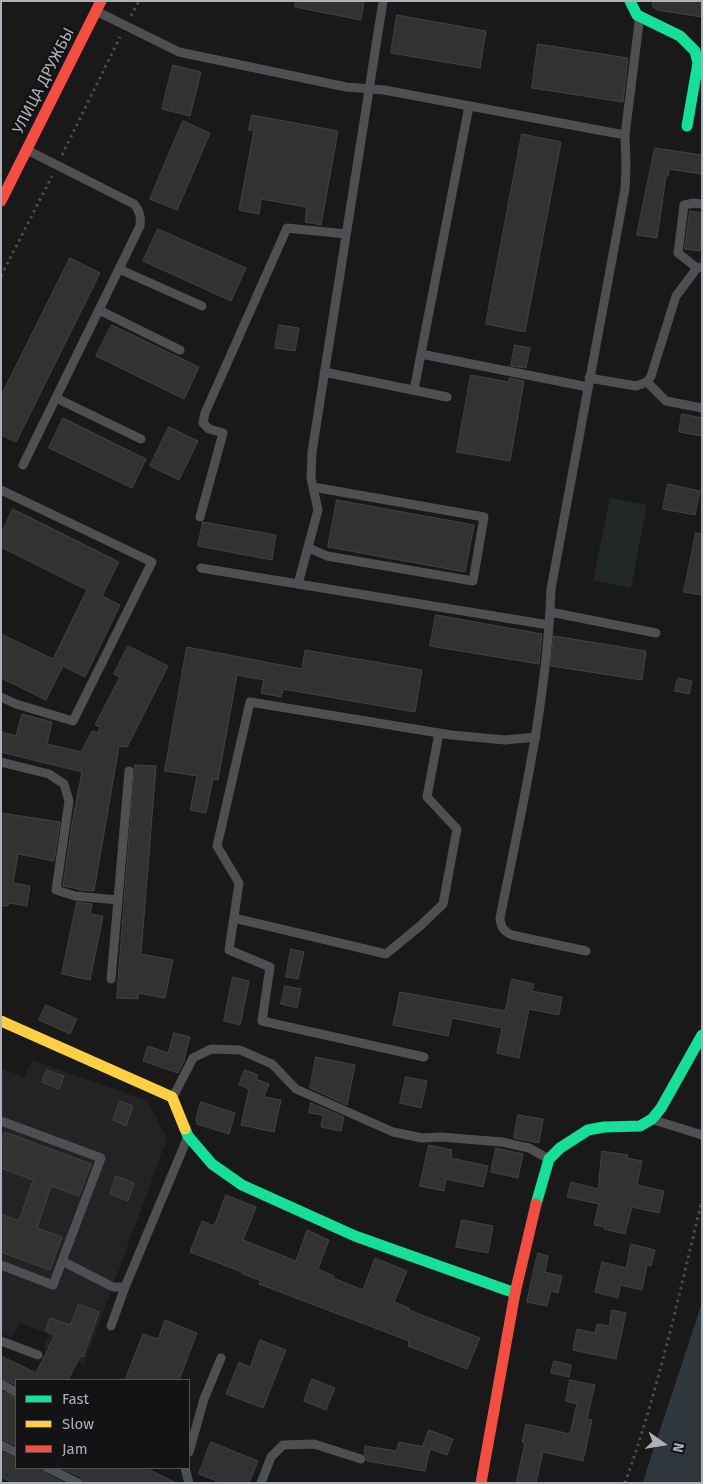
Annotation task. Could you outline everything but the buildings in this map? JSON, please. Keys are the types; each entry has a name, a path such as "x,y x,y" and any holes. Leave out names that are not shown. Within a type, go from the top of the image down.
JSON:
{"street":[{"path":"630,1 637,15 680,36 694,51 698,63 687,126"},
{"name":"УЛИЦА ДРУЖБЫ","path":"2,200 99,6"},
{"path":"1,1021 172,1097 188,1136 212,1164 242,1185 355,1236 515,1293"},
{"path":"481,1483 515,1293 540,1186 549,1159 560,1148 588,1130 604,1127 640,1126 652,1119 661,1108 702,1035"}],"lane":[{"path":"298,584 318,510 311,478 312,452 383,1"},
{"path":"99,6 126,26 179,52 346,87 384,90 625,135"},
{"path":"586,951 512,935 505,932 500,918 536,737 550,625 551,588 625,190 625,135 640,23 637,15"},
{"path":"414,390 469,106"},
{"path":"23,465 140,226 140,217 134,204 27,150"},
{"path":"421,354 589,382 636,386 647,382 652,376 676,296 699,268 678,253 684,205 702,204"},
{"path":"200,517 223,433 209,429 204,424 205,413 287,228 346,234"},
{"path":"119,269 202,306"},
{"path":"99,310 180,350"},
{"path":"324,372 447,397"},
{"path":"647,382 666,400 702,408"},
{"path":"56,398 142,439"},
{"path":"309,548 327,556 473,581 484,518 313,487"},
{"path":"1,490 152,562 73,720 16,704 1,696"},
{"path":"201,568 550,625"},
{"path":"550,612 656,632"},
{"path":"424,1057 262,1021 270,967 229,950 239,883 217,846 250,702 439,733 505,740 536,737"},
{"path":"234,918 386,954 420,926 443,904 457,829 427,797 439,733"},
{"path":"1,762 49,774 64,784 69,801 56,890 74,896 118,900"},
{"path":"111,979 129,771"},
{"path":"172,1097 193,1058 211,1049 240,1050 272,1064 296,1089 393,1132 422,1138 441,1137 502,1142 528,1148 549,1159"},
{"path":"652,1119 702,1135"},
{"path":"1,1121 101,1158 53,1285 1,1265"},
{"path":"111,1326 125,1287 188,1136"},
{"path":"62,1261 112,1288 125,1287"},
{"path":"1,1341 38,1355"},
{"path":"190,1448 204,1399 221,1358"},
{"path":"1,1384 15,1391"},
{"path":"1,1444 15,1451"},
{"path":"261,1483 271,1457 283,1445 314,1444 361,1459"},
{"path":"50,1469 78,1483"},
{"path":"185,1469 189,1483"}],"path":[{"path":"1,276 139,1"},
{"path":"625,1483 652,1399 702,1200"}],"shaded area":[{"path":"610,498 647,505 631,588 593,580"},
{"path":"32,1060 148,1101 167,1139 84,1364 44,1348 49,1334 20,1323 12,1337 1,1334 1,1068 24,1077"},
{"path":"702,1303 702,1483 643,1483 647,1469"}],"traffic: fast":[{"path":"630,1 637,15 680,36 695,51 698,63 687,126"},
{"path":"536,1204 549,1159 560,1148 588,1130 604,1127 640,1126 652,1119 661,1108 702,1035"},
{"path":"185,1129 188,1136 212,1164 242,1185 355,1236 515,1293"}],"traffic: slow":[{"path":"1,1021 172,1097 185,1129"}],"traffic: jam":[{"path":"1,201 101,1"},
{"path":"481,1483 515,1293 536,1204"}]}
